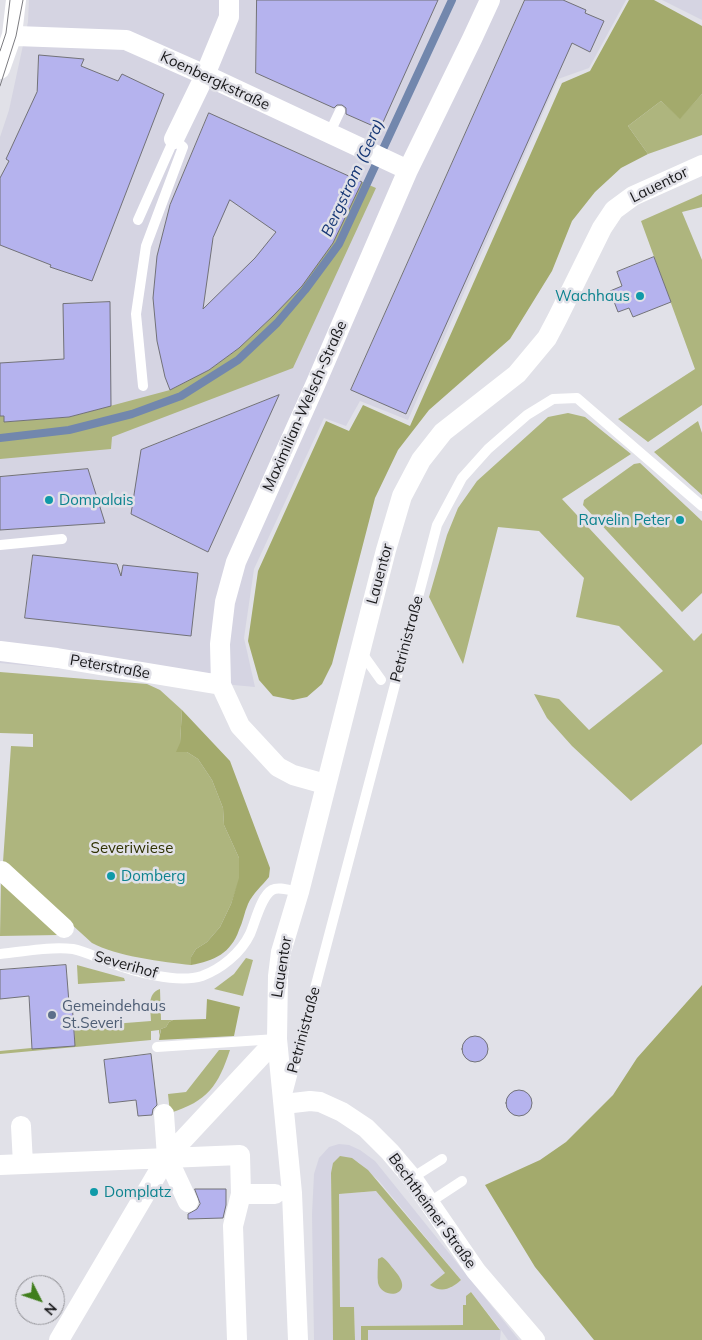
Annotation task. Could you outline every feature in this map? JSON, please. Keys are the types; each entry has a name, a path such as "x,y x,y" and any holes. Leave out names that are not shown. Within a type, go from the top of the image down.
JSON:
{"street":[{"path":"0,69 12,35 16,0"},
{"path":"174,139 229,17 229,0"},
{"name":"Maximilian-Welsch-Straße","path":"325,784 278,767 240,726 220,686 220,644 226,602 236,562 316,383 399,166 472,39 490,0"},
{"name":"Koenbergkstraße","path":"12,35 126,40 399,166"},
{"name":"Lauentor","path":"284,1104 277,1039 278,976 281,952 299,892 325,784 402,496 421,460 443,432 517,374 546,338 557,320 602,228 614,210 633,196 702,164"},
{"name":"Peterstraße","path":"0,651 58,658 220,686"},
{"path":"2,871 64,928"},
{"path":"58,1340 167,1158 277,1039"},
{"name":"Bechtheimer Straße","path":"284,1104 310,1101 320,1102 342,1112 366,1128 412,1178 476,1271 535,1340"},
{"path":"284,1104 292,1194 298,1340"},
{"path":"164,1114 167,1158 188,1202"},
{"path":"21,1126 23,1164"},
{"path":"0,1165 240,1154 241,1194 233,1226 237,1340"},
{"path":"241,1194 275,1194"}],"lane":[{"path":"329,134 340,111"},
{"path":"138,220 174,139 182,147 146,246 136,314 143,386"},
{"name":"Petrinistraße","path":"284,1104 437,525 462,478 488,449 527,416 553,399 577,398 702,506"},
{"path":"0,545 62,538"},
{"path":"360,650 381,680"},
{"name":"Severihof","path":"0,954 73,949 134,971 158,976 199,977 223,965 237,952 249,936 265,898 272,890 280,889 299,892"},
{"path":"157,1047 277,1039"},
{"path":"412,1178 442,1159"},
{"path":"430,1202 462,1182"}],"shaded area":[{"path":"29,0 626,0 589,68 558,79 408,420 360,401 346,426 324,418 254,569 244,638 255,687 0,663 0,137 9,110 28,22"},
{"path":"662,0 702,0 702,20"},
{"path":"339,1144 349,1145 360,1150 375,1161 519,1340 508,1340 501,1330 500,1340 368,1340 368,1330 500,1329 471,1292 466,1305 463,1306 463,1325 361,1326 361,1340 355,1340 354,1307 340,1308 339,1194 376,1191 446,1274 431,1285 450,1288 461,1280 379,1181 358,1162 331,1173 333,1340 314,1340 312,1214 314,1174 319,1158 329,1147"}],"green space":[{"path":"629,0 654,0 702,26 702,94 680,119 661,101 628,126 648,154 621,168 595,192 572,221 552,271 510,339 429,410 398,450 375,498 332,664 322,684 307,697 293,700 273,696 259,680 248,641 258,571 326,421 349,431 363,405 410,426 562,83 590,71"},
{"path":"702,94 702,135 648,154 628,126 661,101 680,118"},
{"path":"362,182 376,188 293,368 112,437 111,449 0,459 0,416 4,416 4,422 69,417 170,390 209,370 239,348 302,285 333,243"},
{"path":"702,194 702,207 682,212 702,260 702,405 648,442 618,419 695,369 641,221"},
{"path":"568,413 585,417 631,454 562,499 694,641 702,633 702,744 631,801 572,746 547,718 534,694 559,699 589,730 663,671 619,626 576,617 584,578 539,531 498,527 463,664 429,597 447,535 458,508 477,481 548,417"},
{"path":"698,421 702,433 702,495 654,452"},
{"path":"640,463 702,521 702,593 682,612 583,505 584,500 634,464"},
{"name":"Severiwiese","path":"0,672 147,684 160,690 182,710 180,743 187,752 198,759 212,780 223,808 224,825 239,858 240,878 220,927 207,942 196,949 191,957 191,965 126,955 92,943 3,862 11,746 33,747 33,734 0,733"},
{"path":"182,710 230,761 270,868 269,877 250,900 236,938 231,945 221,955 191,965 191,957 196,949 207,942 220,927 231,904 239,878 239,858 224,825 223,808 212,780 198,759 187,752 176,752 180,743"},
{"path":"1,878 58,935 0,936"},
{"path":"246,958 253,960 243,996 214,989 234,974"},
{"path":"77,965 124,978 125,981 78,984"},
{"path":"702,985 702,1340 594,1340 535,1267 485,1185 540,1160 566,1142 613,1095 637,1058"},
{"path":"160,989 161,1020 173,1020 161,1029 159,1036 159,1030 151,1031 151,1040 0,1054 0,1051 73,1044 75,1040 74,1027 151,1021 151,998"},
{"path":"207,999 240,1007 234,1036 159,1040 161,1029 173,1020 206,1019"},
{"path":"219,1050 230,1050 216,1083 203,1097 194,1103 170,1113 168,1094 186,1092"},
{"path":"340,1156 352,1158 368,1170 461,1280 447,1289 434,1288 430,1285 445,1273 376,1191 339,1194 340,1307 354,1307 355,1340 333,1340 331,1173 333,1163"},
{"path":"382,1257 401,1279 402,1286 400,1291 396,1293 385,1292 378,1283 378,1259"},
{"path":"471,1292 500,1330 368,1330 368,1340 361,1340 361,1326 463,1325 463,1305 466,1305 466,1296"}],"building":[{"path":"257,0 438,0 380,129 346,114 346,108 342,105 337,105 334,108 256,73"},
{"path":"525,0 563,0 586,10 585,13 604,21 590,52 572,43 406,414 351,390"},
{"path":"39,55 84,59 81,66 118,81 122,74 164,94 92,281 50,267 51,265 0,245 0,178 9,161 6,159 37,92"},
{"path":"209,113 362,182 333,243 302,286 239,348 209,370 170,390 157,341 153,298 157,256 170,205","holes":["230,200 276,232 255,258 203,309 213,238"]},
{"name":"Wachhaus","path":"654,257 671,302 633,317 629,308 618,312 610,291 622,286 617,272"},
{"path":"110,302 111,406 69,417 4,422 4,416 0,416 0,363 64,359 63,304"},
{"path":"279,395 208,552 131,514 141,450"},
{"name":"Dompalais","path":"88,469 105,523 0,530 0,477"},
{"path":"33,555 117,564 121,576 123,565 198,573 191,636 25,618"},
{"name":"Gemeindehaus St.Severi","path":"66,965 69,1003 72,1002 75,1046 32,1049 29,996 0,999 0,970"},
{"path":"475,1036 484,1040 488,1049 484,1058 475,1062 466,1058 462,1049 466,1040"},
{"path":"151,1054 157,1105 153,1109 152,1115 138,1116 136,1100 109,1103 104,1060"},
{"path":"519,1090 528,1094 532,1103 528,1112 519,1116 510,1112 506,1103 510,1094"},
{"path":"195,1189 226,1189 226,1205 223,1218 188,1219 188,1214 197,1209 200,1204"}],"waterway":[{"name":"Bergstrom (Gera)","path":"0,438 69,430 132,414 181,396 238,360 277,323 305,290 339,244 452,0"}],"tram line":[{"path":"0,51 6,33 10,0"},
{"path":"0,86 16,36 23,0"}],"place":[{"name":"Wachhaus","path":"640,296"},
{"name":"Dompalais","path":"49,500"},
{"name":"Ravelin Peter","path":"680,520"},
{"name":"Domberg","path":"111,876"},
{"name":"Gemeindehaus St.Severi","path":"52,1015"},
{"name":"Domplatz","path":"94,1192"}]}
